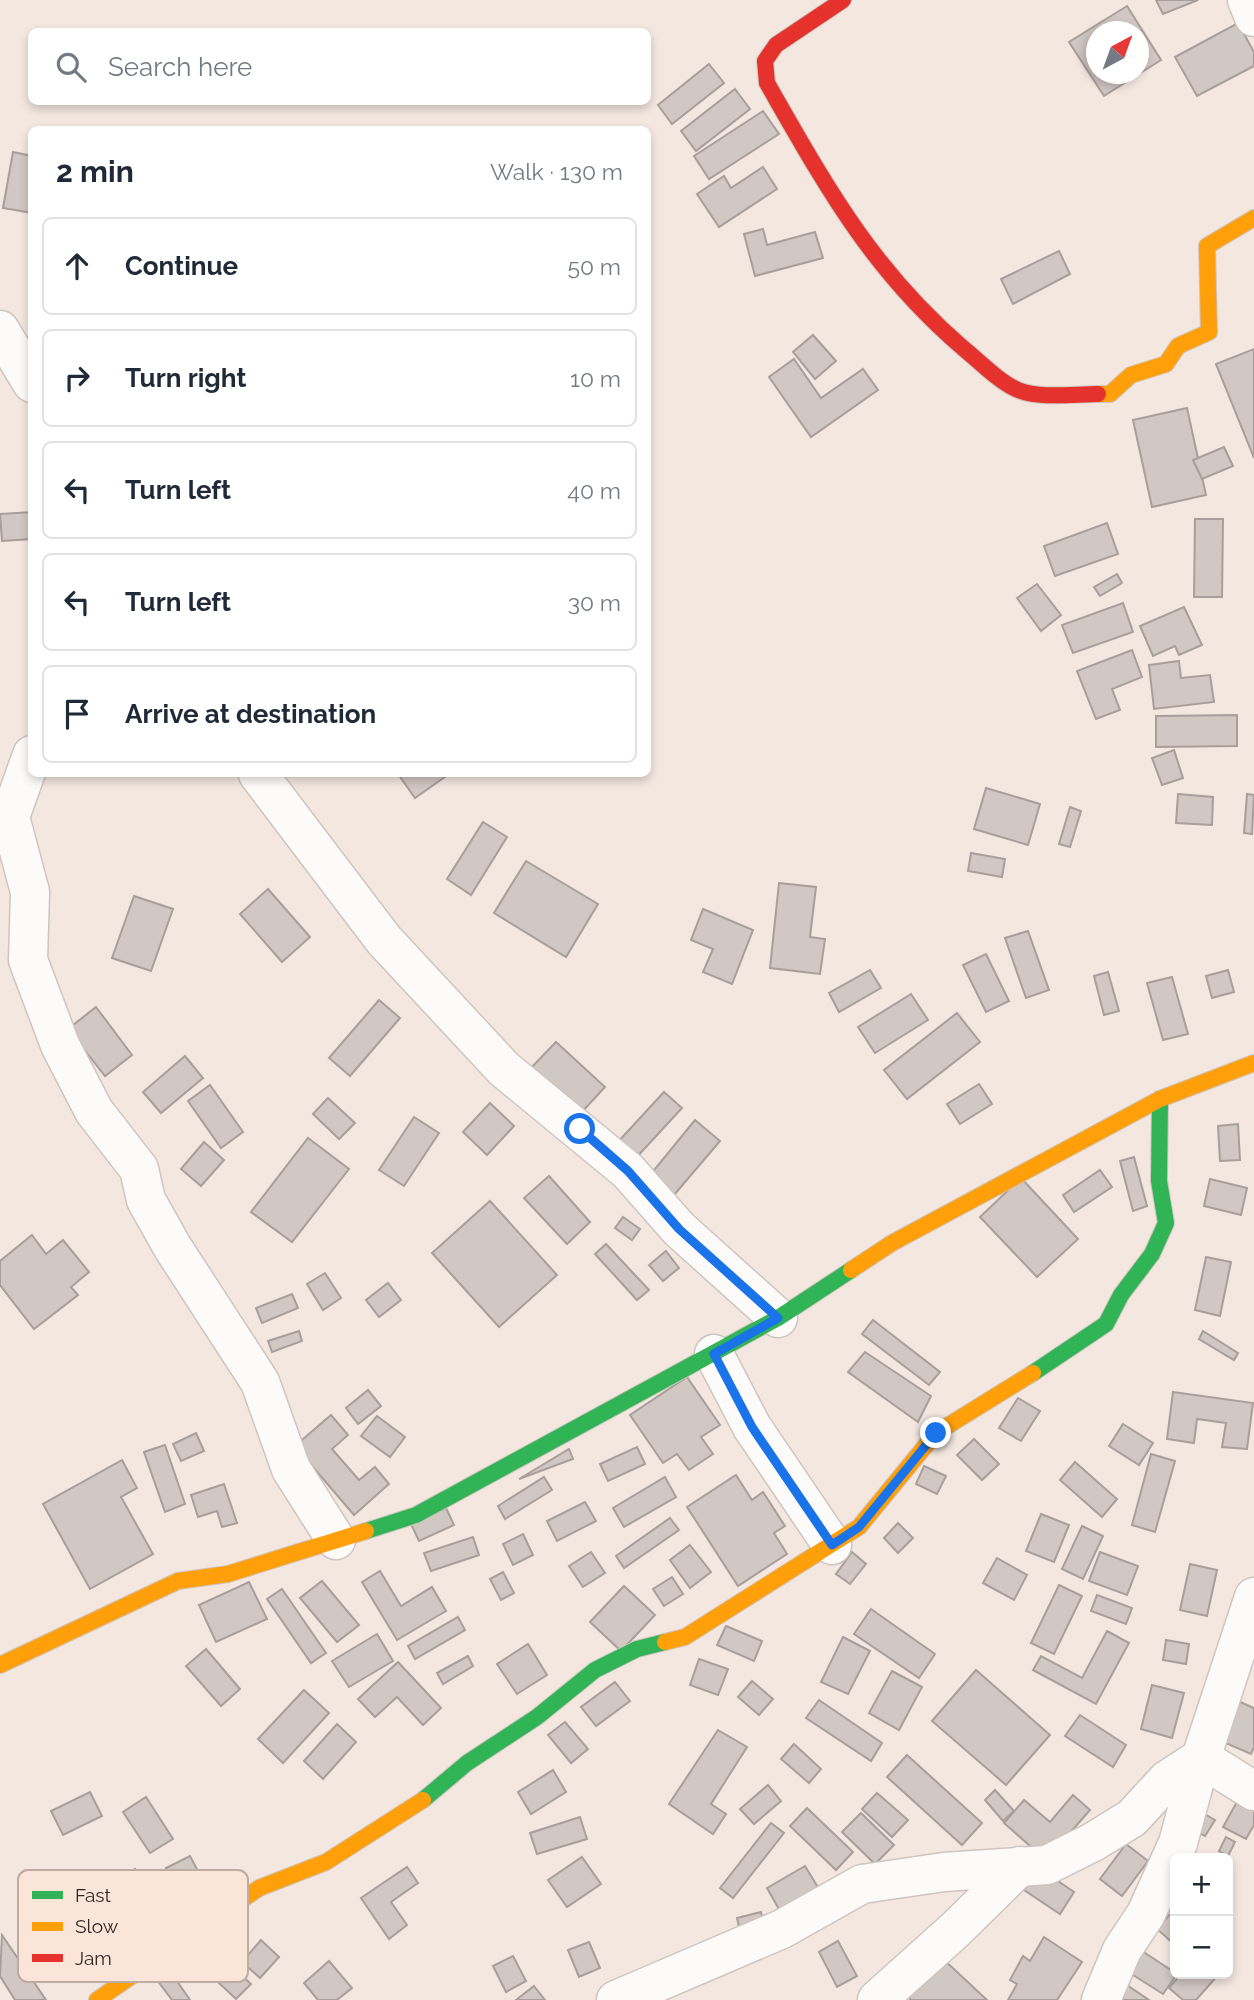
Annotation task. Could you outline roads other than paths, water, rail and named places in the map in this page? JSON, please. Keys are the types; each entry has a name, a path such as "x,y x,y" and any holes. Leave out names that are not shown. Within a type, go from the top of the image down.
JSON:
{"street":[{"path":"843,0 776,45 765,61 767,83 848,221 881,268 934,321 1018,390 1033,393 1111,394 1131,375 1166,364 1178,346 1209,332 1207,246 1254,218"},
{"path":"1247,0 1254,17"},
{"path":"0,330 28,376"},
{"path":"28,766 5,826 30,892 28,960 60,1045 94,1111 139,1169 145,1200 173,1248 260,1382 291,1469 336,1541"},
{"path":"260,777 384,940 504,1069 628,1171 679,1229 778,1318"},
{"path":"0,1665 178,1581 228,1574 416,1515 778,1318 892,1243 1160,1099 1254,1063"},
{"path":"248,1895 259,1888 326,1862 374,1834 426,1798 467,1763 537,1717 595,1670 637,1649 685,1637 832,1545 859,1527 936,1433 1079,1345 1106,1324 1121,1296 1152,1254 1166,1223 1159,1181 1160,1099"},
{"path":"714,1354 752,1427 832,1545"},
{"path":"1101,2000 1122,1950 1146,1914 1178,1843 1201,1758 1242,1679 1254,1597"},
{"path":"1201,1758 1254,1791"},
{"path":"616,2000 782,1929 862,1884 944,1872 1047,1865 1093,1842 1132,1818 1167,1780 1201,1758"},
{"path":"877,2000 956,1930 1020,1866"},
{"path":"97,2000 122,1982"}]}
